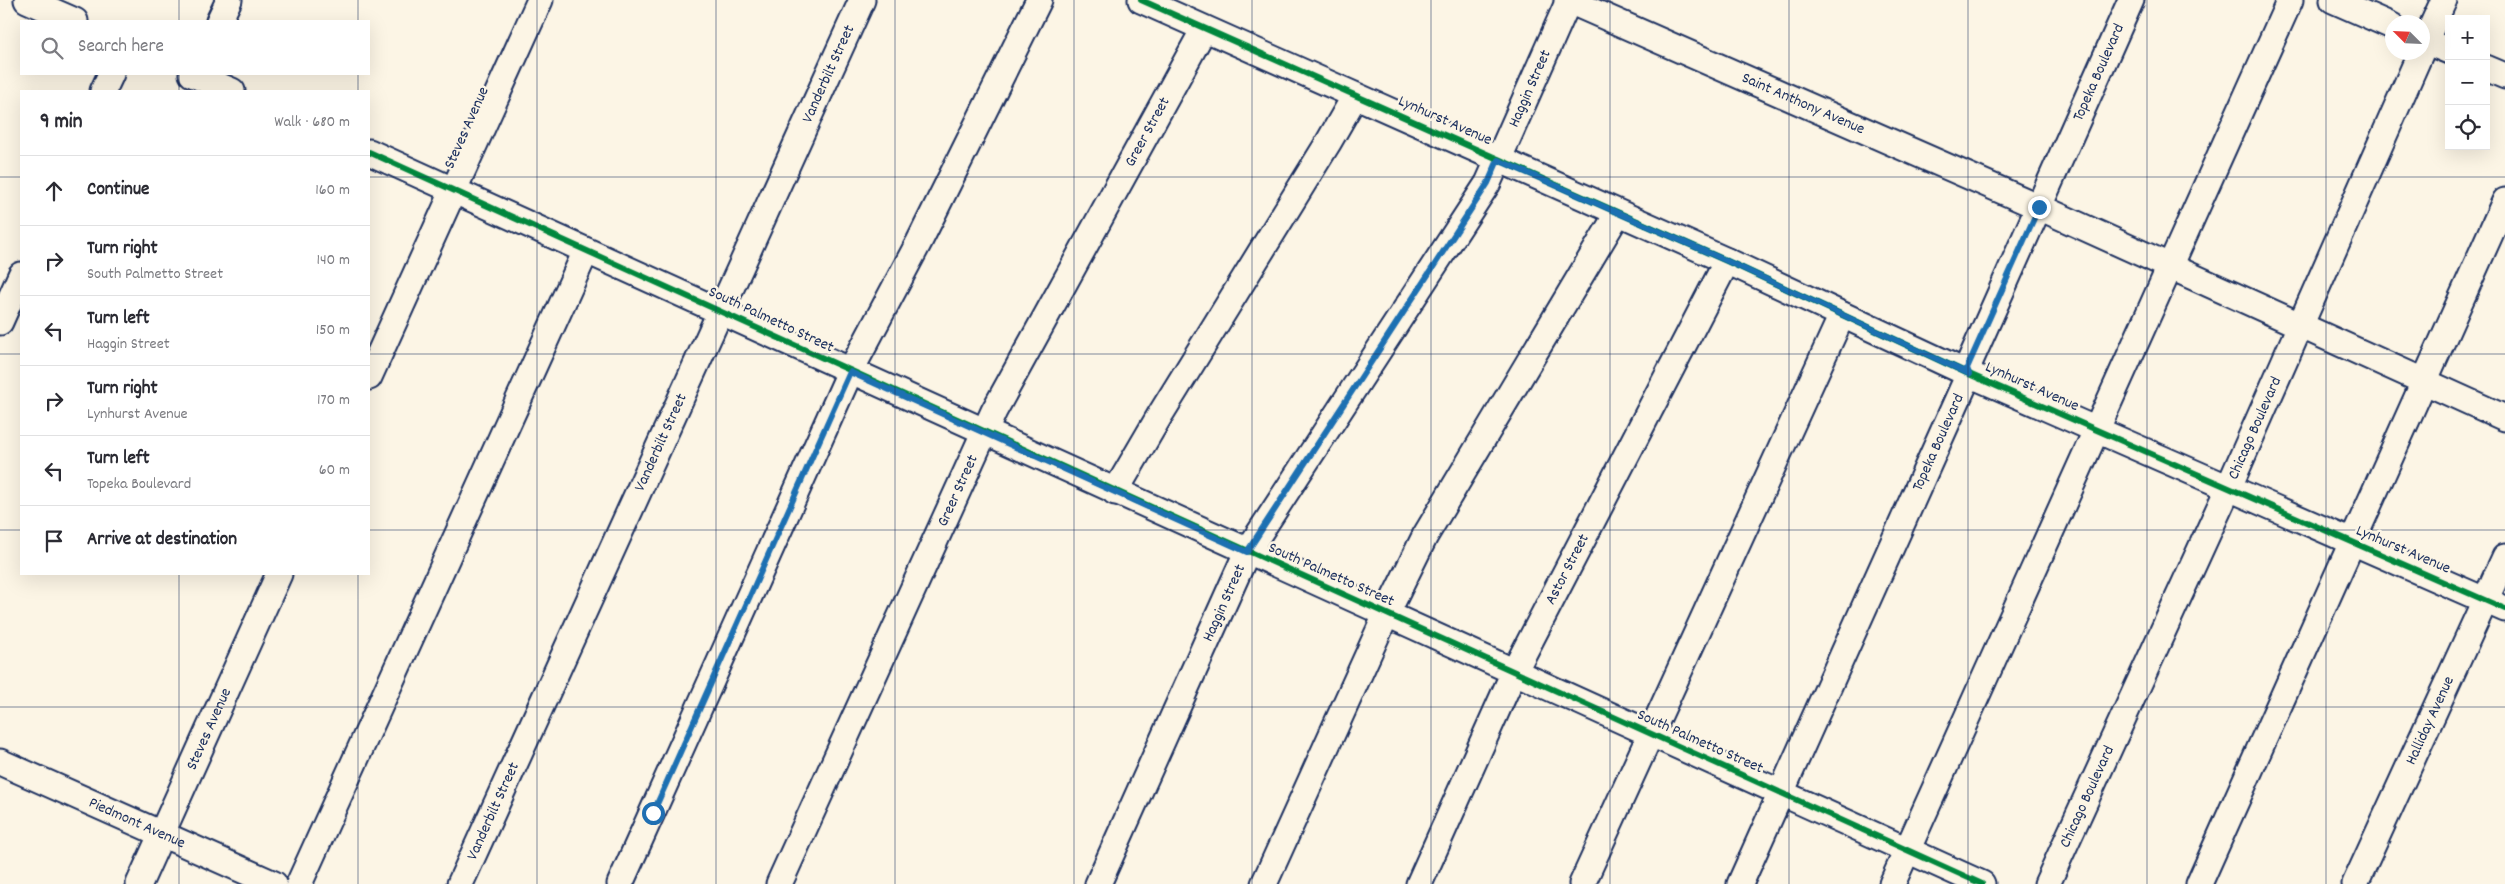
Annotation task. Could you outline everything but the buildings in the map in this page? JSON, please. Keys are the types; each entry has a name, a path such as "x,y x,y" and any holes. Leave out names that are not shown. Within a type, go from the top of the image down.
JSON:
{"street":[{"path":"27,0 73,20"},
{"path":"219,20 229,0"},
{"name":"Steves Avenue","path":"370,375 540,0"},
{"name":"Vanderbilt Street","path":"460,884 862,0"},
{"path":"620,884 850,372 919,242 1039,0"},
{"name":"Lynhurst Avenue","path":"1141,0 1727,261 1969,374 2228,489 2495,604"},
{"name":"Saint Anthony Avenue","path":"1568,0 2039,207 2505,418"},
{"name":"Haggin Street","path":"1098,884 1247,552 1488,183 1568,0"},
{"name":"Topeka Boulevard","path":"1740,884 1969,374 1967,368 2131,0"},
{"path":"1892,884 2290,0"},
{"path":"2333,0 2385,23"},
{"name":"Chicago Boulevard","path":"2430,30 2444,0"},
{"name":"Greer Street","path":"780,884 984,433 1204,29"},
{"path":"2430,47 2445,50"},
{"name":"Chicago Boulevard","path":"2047,884 2228,489 2416,60"},
{"path":"2490,70 2505,76"},
{"path":"103,90 111,75"},
{"path":"197,75 230,90"},
{"path":"1115,492 1355,96"},
{"name":"South Palmetto Street","path":"370,152 984,433 1982,884"},
{"path":"2199,884 2505,201"},
{"path":"1264,884 1386,615 1425,536 1618,213"},
{"path":"299,884 586,251"},
{"name":"Astor Street","path":"1419,884 1514,672 1727,261"},
{"path":"0,322 20,277"},
{"path":"1582,884 1842,315"},
{"name":"Halliday Avenue","path":"2355,884 2495,604 2505,557"},
{"name":"Steves Avenue","path":"138,884 279,575"},
{"name":"Piedmont Avenue","path":"0,762 274,884"}],"cycle path":[{"path":"1141,0 1727,261 1969,374 2505,609"},
{"path":"370,152 1982,884"}],"route":[{"path":"653,813 850,372 1247,552 1488,183 1498,160 1727,261 1969,374 1967,368 2039,207"}]}
